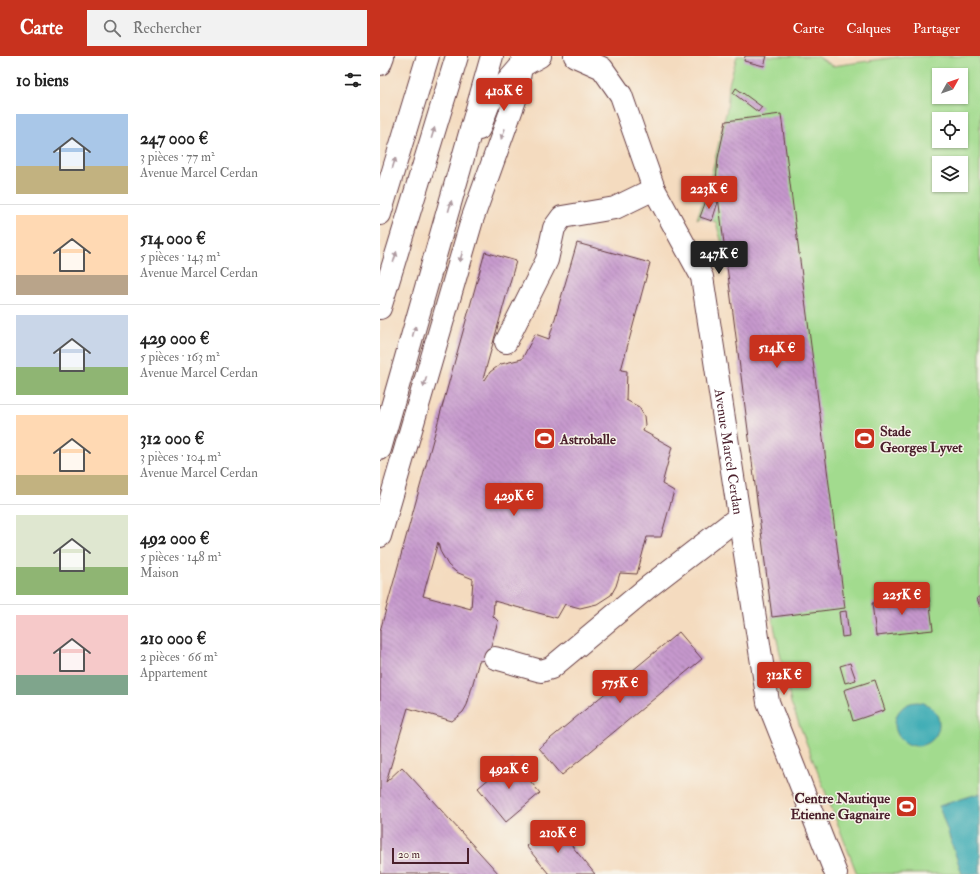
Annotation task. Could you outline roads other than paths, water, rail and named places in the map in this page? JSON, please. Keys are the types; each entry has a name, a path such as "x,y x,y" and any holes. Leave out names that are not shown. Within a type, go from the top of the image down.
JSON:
{"main road":[{"path":"380,64 383,56"},
{"path":"380,214 428,56"},
{"path":"380,308 456,56"},
{"path":"380,449 492,56"},
{"path":"464,156 476,140 489,103 522,62 540,56"},
{"name":"Avenue Marcel Cerdan","path":"575,56 602,68 621,95 654,189 702,277 768,702 836,874"},
{"path":"380,536 472,220 515,100 522,62"},
{"path":"506,342 547,260 554,228 562,217 616,208 654,189"},
{"path":"495,658 541,671 551,668 647,588 739,517"}],"water":[{"path":"913,702 921,702 933,708 939,720 939,728 933,740 921,746 913,746 901,740 895,728 895,720 901,708"},
{"path":"980,793 980,874 962,874 939,806"}],"place":[{"name":"Astroballe","path":"545,439"},
{"name":"Stade Georges Lyvet","path":"865,439"},
{"name":"Centre Nautique Etienne Gagnaire","path":"906,806"}]}
